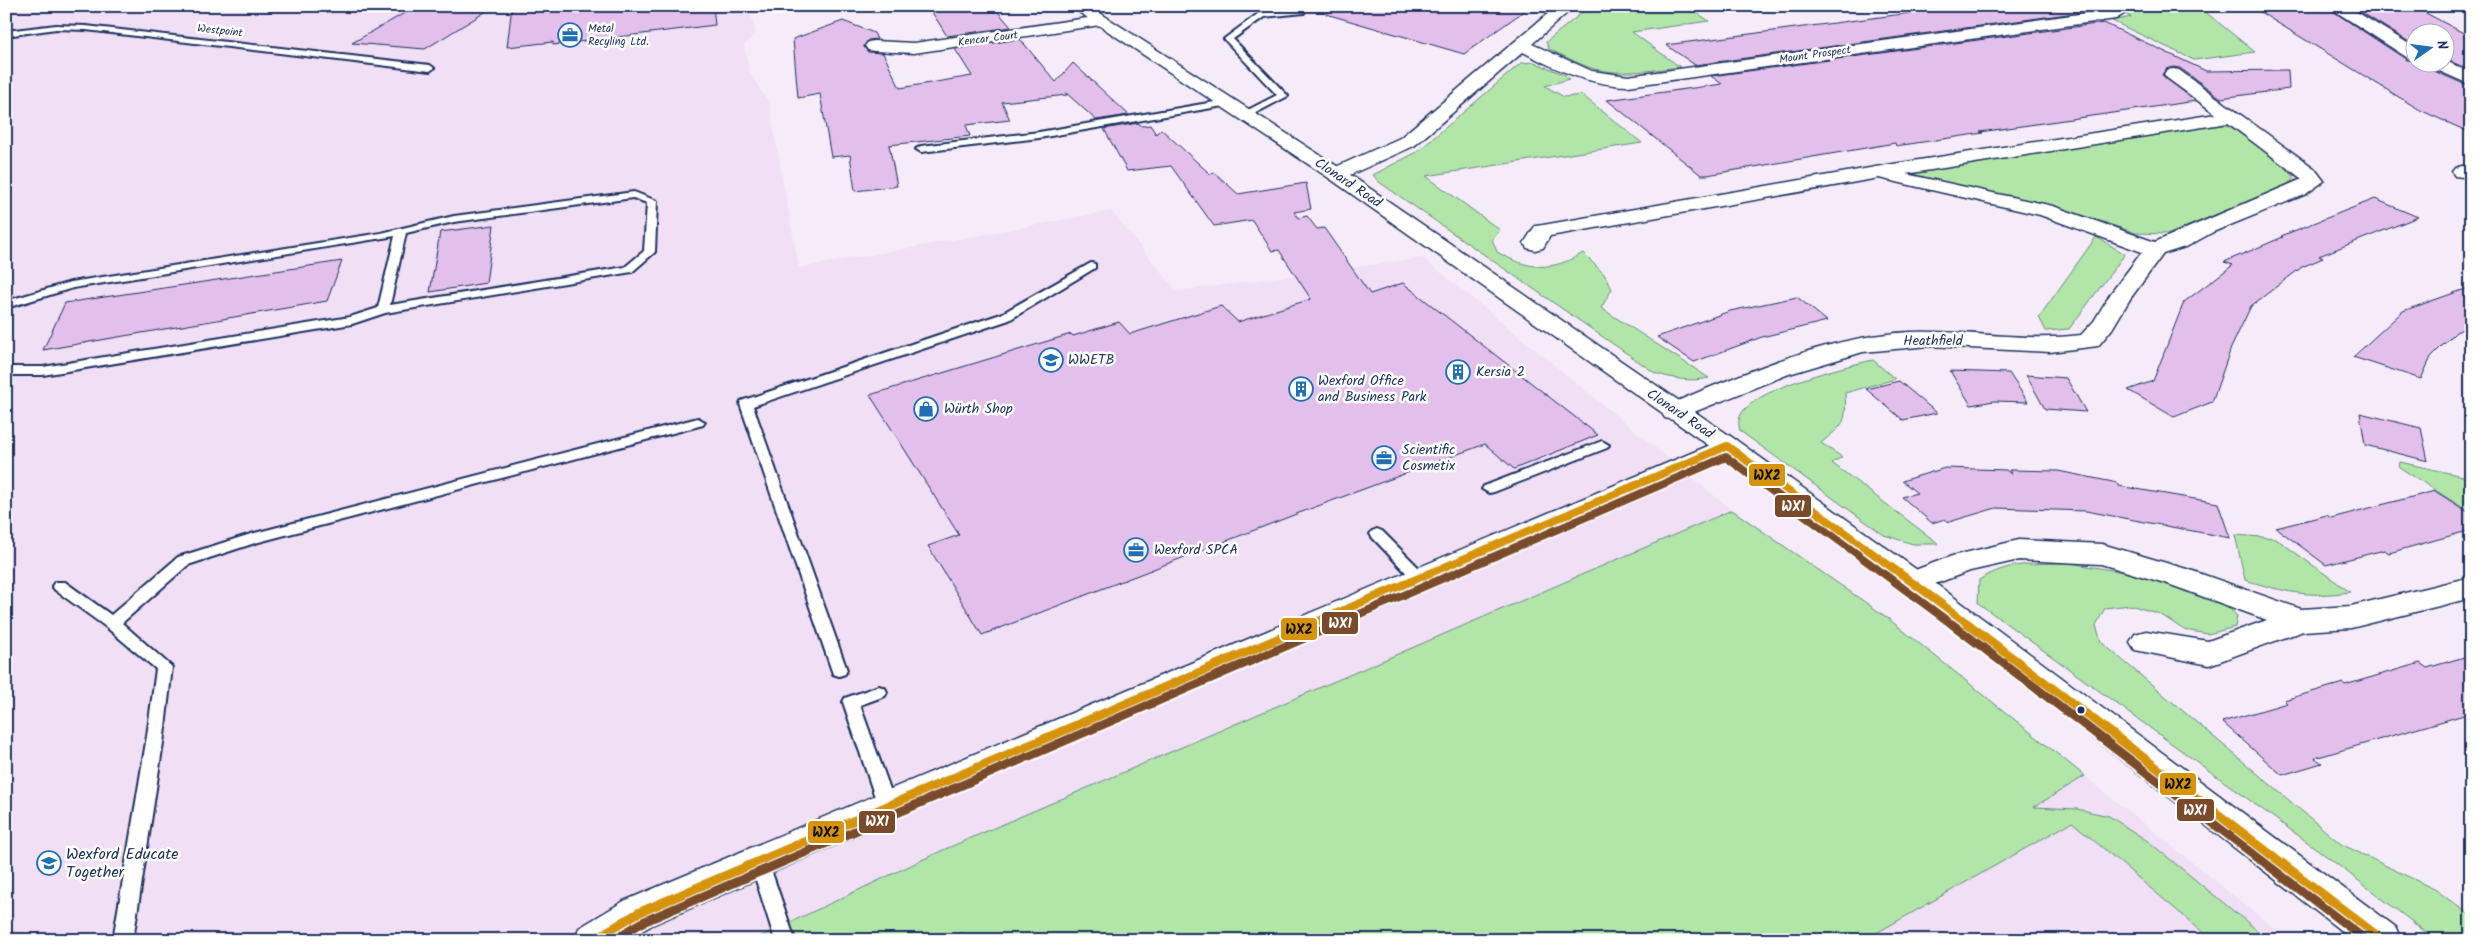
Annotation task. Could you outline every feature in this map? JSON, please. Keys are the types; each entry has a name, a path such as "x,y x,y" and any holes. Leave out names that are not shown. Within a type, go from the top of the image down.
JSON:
{"street":[{"name":"Clonard Road","path":"1078,6 1336,174 1674,412 1727,446 1913,582 2383,940"},
{"path":"1336,174 1406,142 1567,6"},
{"path":"2334,6 2404,48"},
{"name":"Mount Prospect","path":"1521,45 1590,78 1607,81 1628,81 2116,14"},
{"name":"Kencar Court","path":"874,46 914,48 1100,22"},
{"path":"2454,72 2471,80"},
{"path":"1873,173 2046,210 2155,249 2180,241 2205,227 2299,190 2314,181 2307,172 2173,74"},
{"path":"1535,243 1543,231 1873,173 2232,117"},
{"name":"Heathfield","path":"1674,412 1781,369 1836,352 1890,341 1940,339 2045,345 2089,341 2104,324 2155,249"},
{"path":"593,940 638,913 1727,446"},
{"path":"1913,582 1963,562 2019,550 2102,554 2179,576 2300,620"},
{"path":"2146,642 2209,653 2300,620 2350,617 2471,587"}],"lane":[{"path":"1245,115 1283,96 1228,39 1262,15 1302,10"},
{"name":"Westpoint","path":"6,34 56,27 86,28 430,68"},
{"path":"922,149 1068,131 1226,103"},
{"path":"6,305 71,285 401,232 454,219 634,195 652,201 649,252 628,270 383,310 352,320 43,371 6,371"},
{"path":"383,310 401,232"},
{"path":"839,670 746,404 1005,318 1091,266"},
{"path":"112,623 183,561 251,539 698,422"},
{"path":"1489,489 1602,445"},
{"path":"1377,534 1420,578"},
{"path":"60,586 112,623 164,667 159,726 127,907 123,940"},
{"path":"879,692 851,702 887,806"},
{"path":"759,861 786,940"}],"shaded area":[{"path":"6,6 748,6 756,33 744,45 750,73 769,103 799,268 1111,211 1177,291 1423,258 1732,510 1885,616 2289,940 6,940"}],"green space":[{"path":"1590,6 1687,6 1709,21 1632,32 1680,67 1634,72 1611,72 1578,63 1549,49 1546,42"},
{"path":"2108,6 2198,6 2255,52 2194,60 2112,21 2131,17"},
{"path":"1534,62 1565,75 1569,79 1545,86 1564,97 1582,95 1642,143 1426,176 1500,230 1492,239 1497,252 1509,258 1530,265 1550,266 1583,253 1604,274 1612,289 1601,308 1709,378 1682,379 1655,373 1379,182 1373,175 1417,152 1521,63"},
{"path":"2220,124 2230,126 2284,164 2295,178 2287,185 2169,234 2136,233 2060,208 2012,196 1921,178 1914,173"},
{"path":"2096,237 2125,254 2069,329 2046,331 2039,317"},
{"path":"1873,360 1895,379 1845,393 1845,411 1842,422 1835,432 1821,443 1842,457 1832,463 1939,544 1913,544 1884,535 1740,431 1739,420 1741,415 1754,401 1786,385 1843,367"},
{"path":"2400,462 2471,478 2471,513 2399,467"},
{"path":"1732,510 1885,616 2085,776 2034,807 2077,809 2109,816 2149,842 2269,940 2212,940 2072,822 1864,940 966,940 962,932 946,940 753,940 943,850"},
{"path":"2235,535 2275,538 2350,592 2335,594 2296,593 2245,580"},
{"path":"2069,563 2124,572 2172,585 2225,604 2237,616 2235,627 2208,634 2184,630 2160,614 2130,605 2105,608 2096,625 2101,642 2341,844 2436,890 2471,916 2471,940 2436,940 2321,852 1978,603 1979,580 2001,569 2033,564"}],"building":[{"path":"417,6 495,6 425,49 352,43"},
{"path":"512,6 713,6 715,25 553,45 553,42 507,47"},
{"path":"928,6 993,6 1011,27 947,36"},
{"path":"1327,6 1531,6 1464,54 1326,14"},
{"path":"1964,6 2070,6 2082,12 1695,65 1666,45"},
{"path":"2250,6 2325,6 2404,58 2404,72 2436,72 2471,87 2471,133 2420,110"},
{"path":"2351,6 2396,6 2407,12 2424,12 2443,22 2404,22 2404,39"},
{"path":"843,21 874,33 877,39 868,40 864,47 868,52 883,53 900,88 972,76 955,49 1020,39 1056,82 1073,63 1129,115 1096,120 1065,92 1067,95 1002,102 1010,120 966,125 970,136 889,145 897,186 855,191 850,155 831,157 820,94 798,98 793,39"},
{"path":"2104,23 2206,71 2288,70 2289,89 2221,98 2180,68 2173,67 2166,69 2162,75 2196,101 1896,146 1895,143 1707,175 1701,175 1607,100 1722,84 1711,76"},
{"path":"2454,28 2471,37 2471,71 2454,63"},
{"path":"1138,123 1142,126 1150,125 1156,134 1161,129 1210,174 1215,173 1238,194 1306,183 1311,209 1294,212 1298,218 1307,216 1317,229 1324,228 1370,294 1403,283 1598,435 1514,469 1485,444 1299,513 982,635 928,546 959,535 870,395 1071,334 1073,336 1119,322 1130,334 1221,306 1238,322 1311,299 1279,250 1272,251 1252,220 1214,226 1171,166 1127,171 1104,129"},
{"path":"2375,199 2418,217 2319,256 2323,258 2302,267 2251,306 2231,348 2212,402 2174,417 2128,390 2153,381 2184,302 2233,265 2224,262 2283,237 2281,236"},
{"path":"494,225 486,283 430,292 440,232"},
{"path":"342,261 327,301 43,350 65,303"},
{"path":"2471,287 2471,326 2456,332 2431,357 2421,379 2353,357 2403,311"},
{"path":"1797,297 1827,321 1762,337 1694,362 1657,337 1730,311"},
{"path":"1950,371 2009,373 2028,402 1994,401 1971,405"},
{"path":"2026,375 2066,378 2086,412 2045,409"},
{"path":"1899,381 1937,413 1903,420 1866,389"},
{"path":"2360,413 2421,428 2428,461 2365,445"},
{"path":"1945,468 2006,470 2012,475 2009,470 2058,471 2118,483 2119,486 2218,503 2230,538 2086,511 1996,508 1949,522 1945,519 1932,523 1902,497 1917,493 1902,481"},
{"path":"2435,491 2471,514 2471,530 2389,553 2384,550 2326,565 2276,528 2327,515 2331,518"},
{"path":"2471,655 2471,713 2315,758 2322,763 2282,775 2222,722 2287,703 2284,700 2343,683 2345,685 2420,663 2427,668"}],"transit line":[{"name":"WX2","path":"593,940 638,913 1727,446 1913,582 2383,940"},
{"name":"WX1","path":"613,940 643,922 1726,457 1907,590 2366,940"}],"place":[{"name":"Metal Recyling Ltd.","path":"570,35"},
{"name":"WWETB","path":"1051,360"},
{"name":"Kersia 2","path":"1458,372"},
{"name":"Wexford Office and Business Park","path":"1301,389"},
{"name":"Würth Shop","path":"926,409"},
{"name":"Scientific Cosmetix","path":"1384,458"},
{"name":"Wexford SPCA","path":"1136,550"},
{"name":"Wexford Educate Together","path":"49,863"}]}
